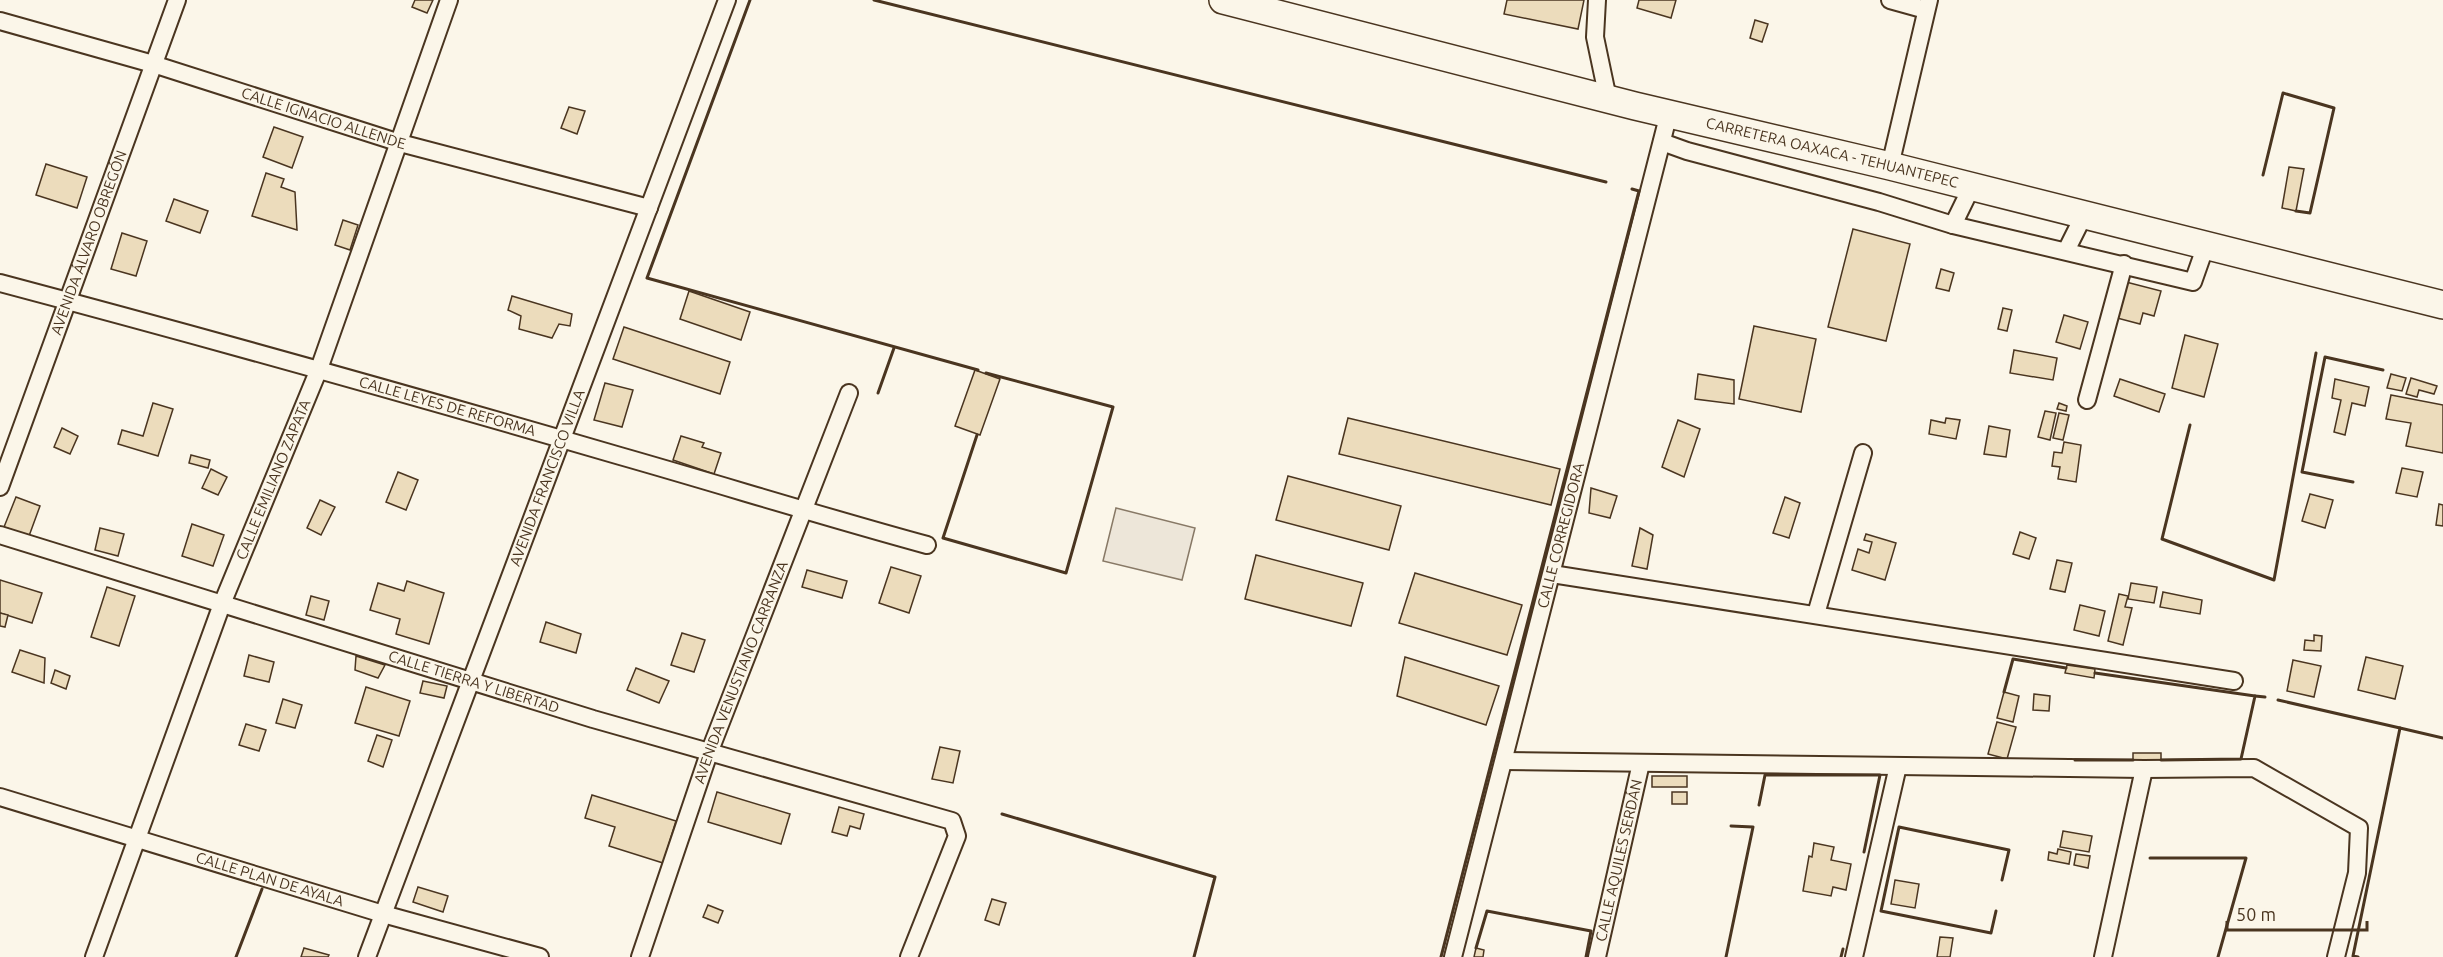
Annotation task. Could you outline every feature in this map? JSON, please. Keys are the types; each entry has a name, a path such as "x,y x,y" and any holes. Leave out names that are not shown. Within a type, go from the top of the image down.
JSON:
{"main road":[{"name":"CARRETERA OAXACA - TEHUANTEPEC","path":"1223,0 1270,6 1608,99 1972,186 2443,305"}],"street":[{"name":"AVENIDA ÁLVARO OBREGÓN","path":"0,488 177,0"},
{"name":"CALLE EMILIANO ZAPATA","path":"94,957 222,604 319,369 449,0"},
{"name":"AVENIDA FRANCISCO VILLA","path":"367,957 727,0"},
{"path":"1597,0 1595,37 1608,99"},
{"path":"1890,0 1928,5 1890,166"},
{"name":"CALLE IGNACIO ALLENDE","path":"0,21 153,64 400,143 649,208"},
{"name":"CALLE CORREGIDORA","path":"1453,957 1669,113"},
{"path":"1662,142 1687,151 1879,202 1953,225 2193,282 2206,245"},
{"path":"1953,225 1972,186"},
{"path":"2066,251 2084,215"},
{"path":"2087,400 2124,264"},
{"name":"CALLE LEYES DE REFORMA","path":"0,283 319,369 805,512 927,544"},
{"name":"AVENIDA VENUSTIANO CARRANZA","path":"640,957 709,753 805,512 849,393"},
{"path":"1816,614 1863,453"},
{"name":"CALLE TIERRA Y LIBERTAD","path":"0,535 471,682 709,753 952,821 957,836 909,957"},
{"path":"1552,574 2234,681"},
{"path":"1504,761 2144,769 2254,768 2359,828 2356,873 2336,957"},
{"name":"CALLE AQUILES SERDÁN","path":"1597,957 1641,764"},
{"path":"1854,957 1898,766"},
{"path":"2103,957 2144,769"},
{"name":"CALLE PLAN DE AYALA","path":"0,797 383,914 540,957"}],"shaded area":[{"path":"1116,508 1195,528 1182,580 1103,561"}],"building":[{"path":"415,0 433,0 427,13 412,7"},
{"path":"1507,0 1584,0 1578,29 1504,14"},
{"path":"1639,0 1676,0 1671,18 1637,8"},
{"path":"1755,20 1768,24 1762,42 1750,38"},
{"path":"569,107 585,111 577,134 561,128"},
{"path":"274,127 303,137 292,168 263,157"},
{"path":"46,164 87,177 77,208 36,195"},
{"path":"2289,167 2304,169 2296,211 2282,208"},
{"path":"266,173 284,179 281,187 295,192 297,230 252,216"},
{"path":"174,199 208,211 200,233 166,221"},
{"path":"343,220 358,225 350,250 335,245"},
{"path":"1853,229 1910,244 1886,341 1828,327"},
{"path":"122,233 147,241 136,276 111,269"},
{"path":"1941,269 1954,273 1949,291 1936,288"},
{"path":"2126,282 2161,291 2154,316 2143,313 2140,324 2117,318"},
{"path":"689,291 750,312 741,340 680,319"},
{"path":"512,296 572,314 570,326 559,324 552,338 519,329 521,316 508,310"},
{"path":"2003,308 2012,310 2007,331 1998,329"},
{"path":"2064,315 2088,322 2080,349 2056,342"},
{"path":"1754,326 1816,339 1801,412 1739,399"},
{"path":"624,327 730,362 720,394 613,359"},
{"path":"2185,335 2218,344 2204,397 2172,388"},
{"path":"2014,350 2057,358 2053,380 2010,373"},
{"path":"975,370 1000,379 980,435 955,426"},
{"path":"1698,374 1734,380 1734,404 1695,399"},
{"path":"2391,374 2406,378 2402,391 2387,388"},
{"path":"2411,378 2437,386 2434,394 2419,390 2417,397 2406,394"},
{"path":"2120,379 2165,394 2159,412 2114,396"},
{"path":"2335,379 2369,387 2365,406 2352,403 2345,435 2334,432 2341,400 2332,398"},
{"path":"605,383 633,390 622,427 594,420"},
{"path":"2391,395 2443,405 2443,453 2406,446 2411,423 2386,419"},
{"path":"153,403 173,409 158,456 118,444 122,430 143,436"},
{"path":"2059,403 2067,406 2066,411 2057,409"},
{"path":"2045,411 2056,413 2050,440 2038,437"},
{"path":"2059,413 2069,415 2063,440 2053,438"},
{"path":"1348,418 1560,469 1551,505 1339,454"},
{"path":"1946,418 1960,420 1956,439 1929,434 1931,420 1945,423"},
{"path":"1678,420 1700,429 1684,477 1662,467"},
{"path":"1989,426 2010,430 2006,457 1984,454"},
{"path":"62,428 78,436 70,454 54,447"},
{"path":"681,436 704,443 702,447 721,453 714,474 673,460"},
{"path":"2064,442 2081,445 2076,482 2058,479 2060,467 2052,466 2054,452 2062,453"},
{"path":"191,455 210,460 208,468 189,463"},
{"path":"2402,468 2423,472 2417,497 2396,493"},
{"path":"211,469 227,477 218,495 202,488"},
{"path":"398,472 418,480 406,510 386,502"},
{"path":"1288,476 1401,506 1389,550 1276,520"},
{"path":"1591,488 1617,496 1610,518 1589,513"},
{"path":"2310,494 2333,500 2325,528 2302,521"},
{"path":"16,497 40,506 29,536 4,527"},
{"path":"1785,497 1800,503 1789,538 1773,533"},
{"path":"320,500 335,507 321,535 307,528"},
{"path":"2439,504 2443,505 2443,526 2436,525"},
{"path":"192,524 224,535 213,566 182,556"},
{"path":"100,528 124,534 118,556 95,550"},
{"path":"1640,528 1653,535 1647,569 1632,566"},
{"path":"2020,532 2036,538 2029,559 2013,554"},
{"path":"1866,534 1896,543 1885,580 1852,570 1858,549 1869,553 1872,542 1864,540"},
{"path":"1256,555 1363,583 1351,626 1245,599"},
{"path":"2057,560 2072,563 2065,592 2050,589"},
{"path":"891,567 921,576 909,613 879,603"},
{"path":"807,570 847,581 842,598 802,587"},
{"path":"1415,573 1522,605 1507,655 1399,623"},
{"path":"0,580 42,593 32,623 0,613"},
{"path":"407,581 444,593 429,644 396,634 400,619 370,610 378,583 404,591"},
{"path":"2131,583 2157,587 2154,603 2128,599"},
{"path":"107,587 135,596 119,646 91,637"},
{"path":"2163,592 2202,600 2200,614 2160,607"},
{"path":"2119,594 2128,596 2125,607 2132,608 2123,645 2108,641"},
{"path":"311,596 329,601 324,620 306,615"},
{"path":"2080,605 2105,611 2099,636 2074,630"},
{"path":"0,613 8,615 5,627 0,626"},
{"path":"546,622 581,634 576,653 540,642"},
{"path":"682,633 705,640 694,672 671,665"},
{"path":"2314,635 2322,636 2321,651 2304,650 2305,640 2314,641"},
{"path":"20,650 45,658 44,683 12,672"},
{"path":"249,655 274,662 269,682 244,676"},
{"path":"356,656 385,665 378,678 355,670"},
{"path":"1405,657 1499,686 1486,725 1397,696"},
{"path":"2366,657 2403,666 2395,699 2358,690"},
{"path":"2293,660 2321,666 2314,697 2287,691"},
{"path":"2067,665 2095,669 2094,678 2065,673"},
{"path":"636,668 669,681 659,703 627,690"},
{"path":"55,670 70,676 66,689 51,683"},
{"path":"423,681 447,686 444,698 420,693"},
{"path":"366,687 410,701 399,736 355,723"},
{"path":"2004,692 2019,696 2013,722 1997,718"},
{"path":"2034,694 2050,696 2049,711 2033,710"},
{"path":"283,699 302,705 295,728 276,723"},
{"path":"1997,722 2016,727 2007,759 1988,754"},
{"path":"246,724 266,730 259,751 239,745"},
{"path":"377,735 392,740 383,767 368,761"},
{"path":"940,747 960,751 953,783 932,779"},
{"path":"2133,753 2161,753 2161,764 2133,763"},
{"path":"1652,776 1687,776 1687,787 1652,787"},
{"path":"717,792 790,814 781,844 708,822"},
{"path":"1672,792 1687,792 1687,804 1672,804"},
{"path":"592,795 676,821 663,863 609,846 615,827 585,818"},
{"path":"839,807 864,814 860,829 850,826 847,836 832,832"},
{"path":"2063,831 2092,836 2089,852 2060,847"},
{"path":"1814,843 1834,847 1831,860 1851,864 1846,890 1833,887 1831,896 1803,891 1809,856 1812,857"},
{"path":"2058,849 2071,852 2069,864 2048,860 2049,852 2057,854"},
{"path":"2076,854 2090,856 2088,868 2074,865"},
{"path":"1895,880 1919,884 1915,908 1891,904"},
{"path":"418,887 448,896 443,912 413,902"},
{"path":"992,899 1006,903 999,925 985,920"},
{"path":"708,905 723,911 718,923 703,917"},
{"path":"1940,937 1953,938 1950,957 1937,957"},
{"path":"304,948 329,955 328,957 301,957"},
{"path":"1476,948 1484,950 1483,957 1474,957"}],"wall":[{"path":"750,0 647,278 978,370"},
{"path":"874,0 1606,182"},
{"path":"2263,175 2283,93 2334,108 2310,213 2296,211"},
{"path":"1441,957 1639,191 1632,189"},
{"path":"878,393 894,348"},
{"path":"2190,425 2162,539 2274,580 2316,353"},
{"path":"2353,482 2302,472 2325,357 2383,370"},
{"path":"977,435 943,538 1066,573 1113,407 986,373"},
{"path":"2004,692 2013,659 2066,668"},
{"path":"2095,673 2255,696 2241,759 2161,760"},
{"path":"2255,696 2265,697"},
{"path":"2278,700 2400,728"},
{"path":"2358,957 2353,956 2400,728 2443,738"},
{"path":"2075,760 2133,760"},
{"path":"1759,805 1765,775 1880,775 1864,852"},
{"path":"1002,814 1215,877 1194,957"},
{"path":"1726,957 1753,827 1731,826"},
{"path":"1996,911 1991,933 1881,911 1899,827 2009,850 2002,880"},
{"path":"2150,858 2246,858 2218,957"},
{"path":"236,957 262,889"},
{"path":"1476,948 1487,911 1591,931 1586,957"},
{"path":"1841,957 1843,949"}]}
